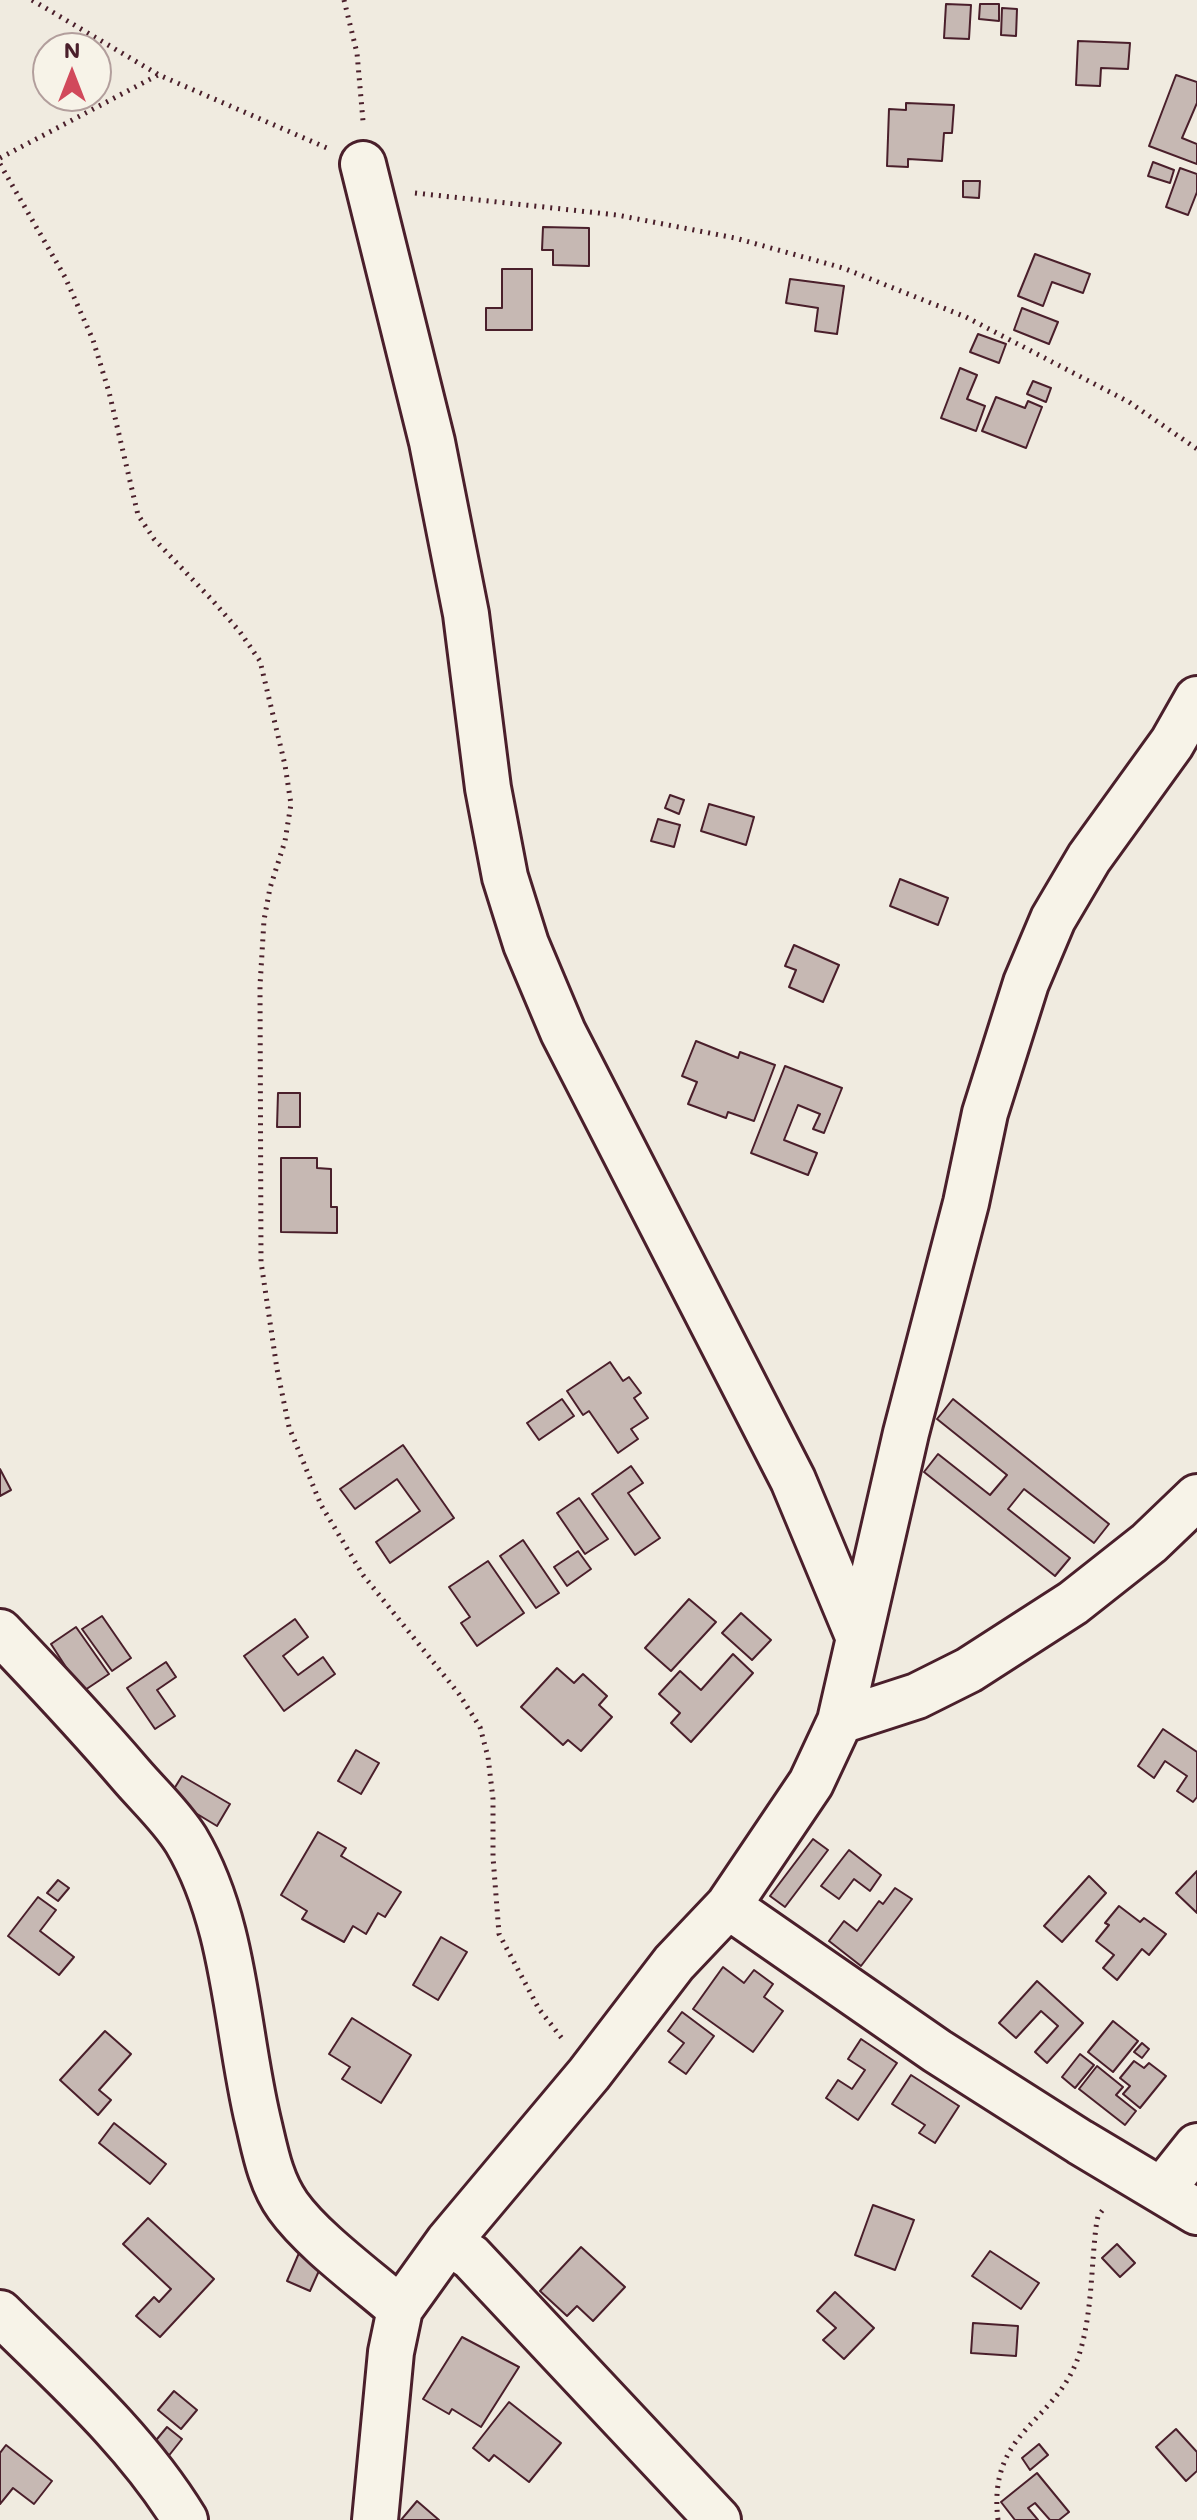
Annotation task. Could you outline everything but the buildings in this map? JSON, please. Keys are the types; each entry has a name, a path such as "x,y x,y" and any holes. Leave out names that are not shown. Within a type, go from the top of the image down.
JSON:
{"street":[{"path":"367,176 432,442 466,614 488,788 505,877 526,944 563,1032 793,1480 858,1636"},
{"path":"375,2520 391,2352 400,2309 448,2242 589,2074 674,1963 728,1906 811,1783 840,1721 906,1433 966,1203 985,1113 1026,983 1053,919 1089,858 1172,743 1197,699"},
{"path":"840,1721 917,1696 969,1670 1073,1603 1149,1543 1197,1497"},
{"path":"0,1632 103,1743 186,1840 217,1919 271,2174 289,2207 325,2244 400,2309"},
{"path":"728,1906 937,2051 1164,2192 1197,2146"},
{"path":"448,2242 471,2257 718,2520"},
{"path":"0,2313 127,2442 185,2520"}],"path":[{"path":"32,0 159,75 367,176 617,215 735,238 843,268 966,317 1129,402 1197,449"},
{"path":"344,0 357,53 367,176"},
{"path":"159,75 0,161 65,277 93,340 109,392 138,515 154,539 213,601 260,661 291,804 285,841 270,888 264,920 260,986 261,1262 289,1427 321,1505 363,1575 459,1694 480,1727 488,1757 493,1799 493,1857 499,1934 539,2009 589,2074"},
{"path":"998,2520 997,2481 1005,2460 1024,2430 1058,2393 1079,2356 1098,2216 1164,2192"}]}
